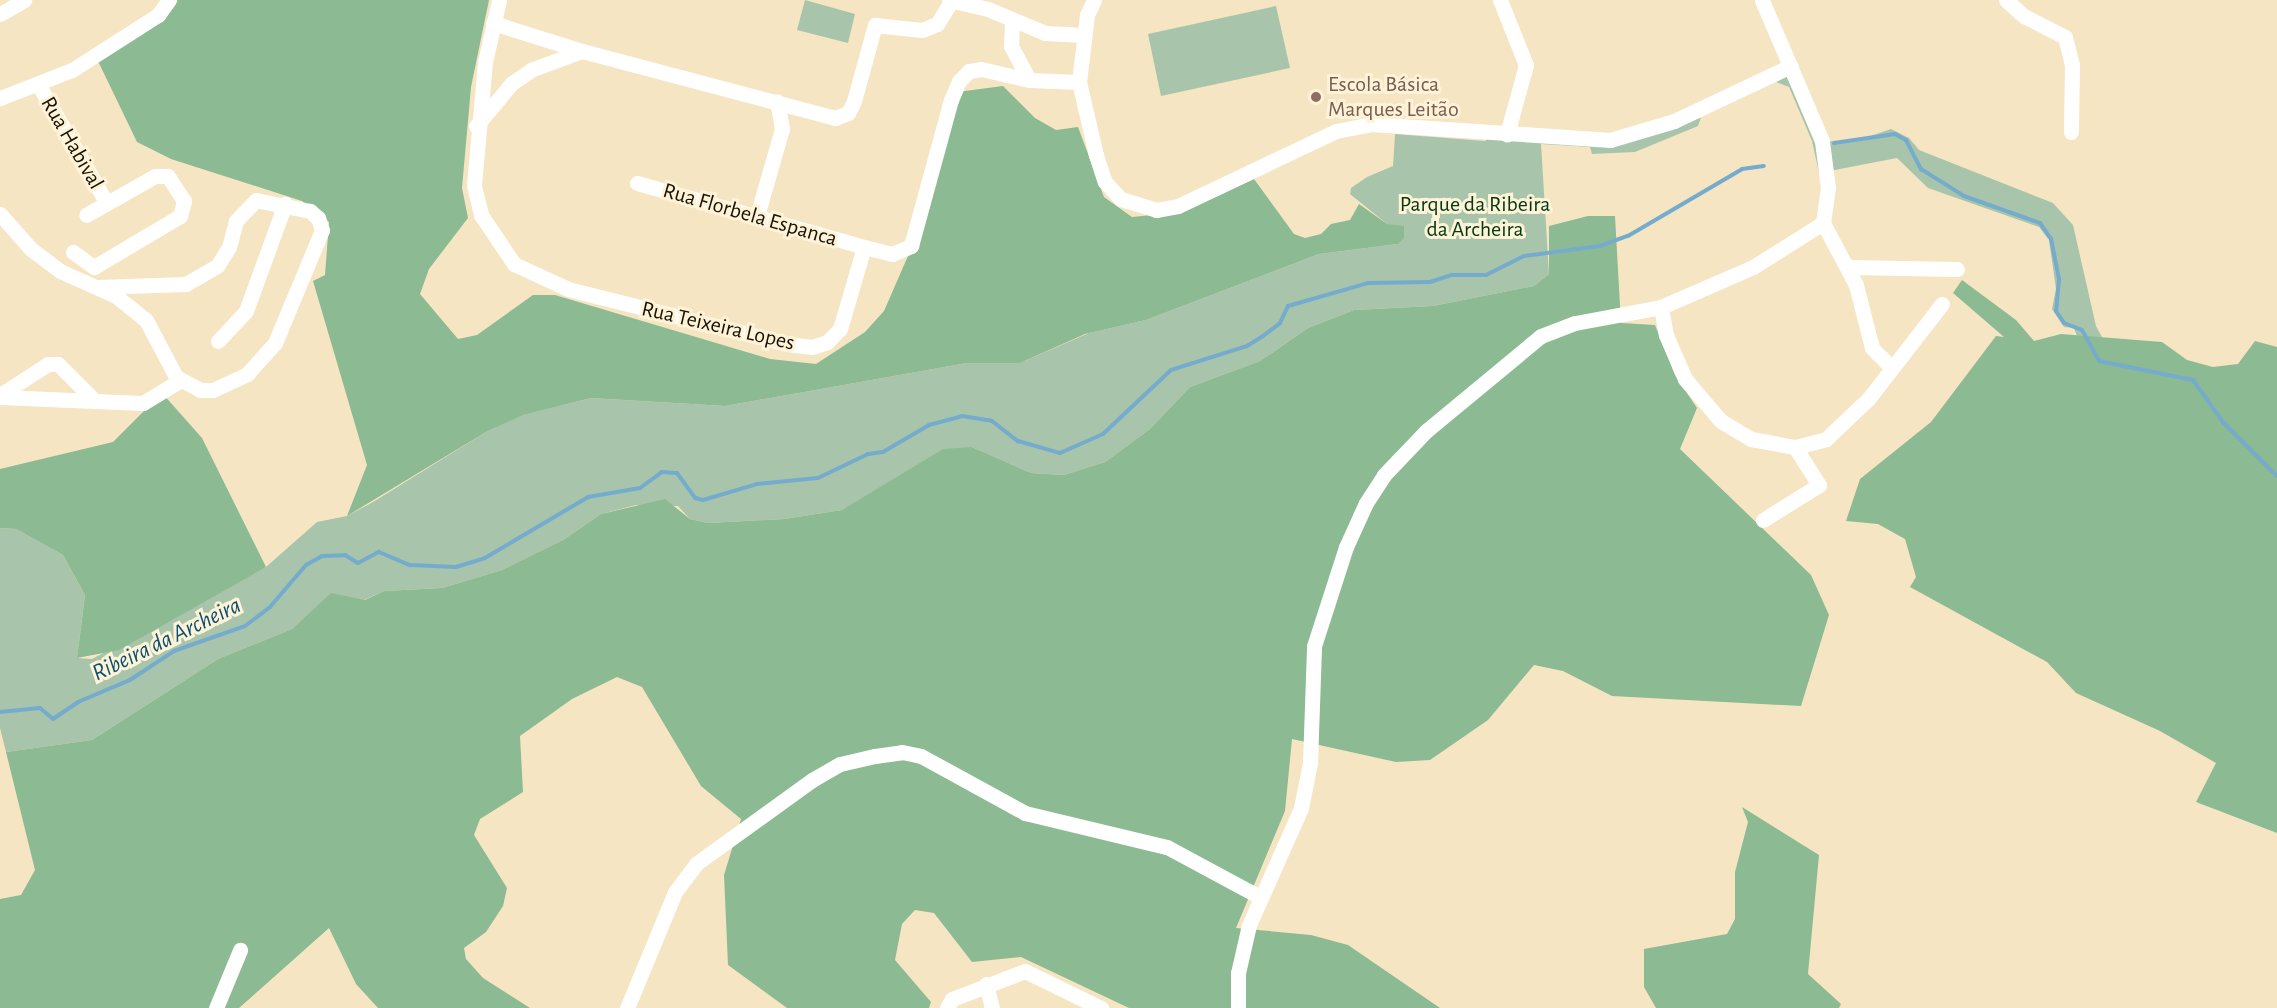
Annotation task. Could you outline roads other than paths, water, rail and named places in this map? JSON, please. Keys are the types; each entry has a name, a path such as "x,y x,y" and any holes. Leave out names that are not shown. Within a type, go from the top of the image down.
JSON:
{"street":[{"path":"0,14 24,0"},
{"path":"0,98 72,70 158,15 169,0"},
{"name":"Rua Teixeira Lopes","path":"499,0 476,126 474,186 481,215 495,240 514,264 568,289 812,346 826,342 840,329 864,247"},
{"path":"1094,0 1083,35 1079,82 1105,182 1121,199 1141,208 1178,206 1336,131 1371,124 1611,140 1640,134 1791,66"},
{"path":"1500,0 1526,66 1507,134"},
{"path":"1762,0 1824,149 1828,188 1822,223 1848,267 1872,348 1891,367"},
{"path":"2006,0 2024,16 2065,37 2072,65 2071,132"},
{"path":"494,22 582,51 835,118 848,113 875,25 922,30 937,24 949,2 988,9 1045,33 1083,35"},
{"path":"1012,20 1011,46 1029,80"},
{"path":"476,126 512,83 533,69 582,51"},
{"path":"864,247 892,254 911,246 959,81 969,71 981,69 1029,80 1079,82"},
{"name":"Rua Habival","path":"38,84 106,202"},
{"path":"757,216 782,129 777,101"},
{"name":"Rua Habival","path":"73,252 94,267 180,216 184,201 168,176 155,176 86,214"},
{"name":"Rua Florbela Espanca","path":"637,183 864,247"},
{"path":"0,214 32,249 60,271 98,287 146,320 181,380 213,390 247,374 275,343 322,230 310,211 285,204 256,200 246,205 217,266 186,284 98,287"},
{"path":"218,340 246,311 285,204"},
{"path":"1238,1008 1242,949 1260,897 1301,808 1310,763 1314,646 1365,503 1426,431 1541,336 1575,323 1661,307 1753,267 1822,223"},
{"path":"1848,267 1957,269"},
{"path":"1661,307 1666,335 1685,379 1721,421 1751,439 1795,447 1826,438 1869,398 1942,304"},
{"path":"0,396 48,364 58,364 95,401"},
{"path":"0,396 143,402 181,380"},
{"path":"1763,520 1819,485 1795,447"},
{"path":"627,1008 675,892 697,863 812,780 840,765 874,756 902,752 921,756 1025,813 1167,847 1192,856 1260,897"},
{"path":"216,1008 240,950"},
{"path":"947,1008 952,999 986,984 1025,971 1101,1008"},
{"path":"986,984 992,1008"}],"waterway":[{"name":"Ribeira da Archeira","path":"1834,143 1895,134 1906,140 1921,169 1964,196 2040,223 2051,239 2059,279 2056,311 2064,323 2082,330 2099,361 2193,380 2223,422 2277,476"},
{"name":"Ribeira da Archeira","path":"0,712 40,708 53,719 78,702 130,680 174,651 245,626 270,607 306,565 322,556 345,555 358,563 379,552 410,565 456,567 485,558 588,497 640,488 662,472 677,473 695,498 703,500 757,484 818,478 868,454 883,452 929,425 962,416 992,421 1018,441 1060,453 1103,434 1171,370 1247,346 1263,336 1280,323 1288,306 1368,283 1430,282 1452,275 1486,275 1524,256 1600,246 1628,236 1742,169 1764,166"}],"place":[{"name":"Escola Básica Marques Leitão","path":"1316,97"}],"park label":[{"name":"Parque da Ribeira da Archeira","path":"1475,216"}]}
